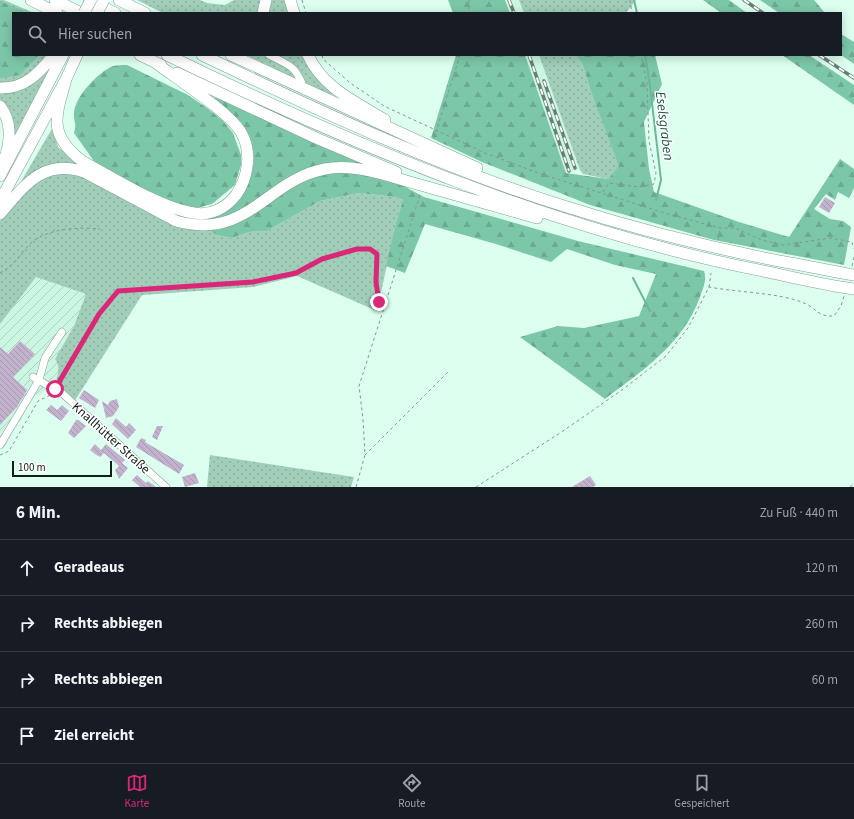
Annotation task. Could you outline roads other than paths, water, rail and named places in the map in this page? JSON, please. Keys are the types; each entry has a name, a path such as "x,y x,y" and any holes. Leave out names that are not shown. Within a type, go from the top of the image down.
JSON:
{"highway":[{"path":"31,0 55,12"},
{"path":"55,0 79,12"},
{"path":"84,12 90,0 113,12"},
{"path":"98,12 104,0"},
{"path":"119,0 143,12"},
{"path":"264,12 266,0"},
{"path":"290,0 294,12"},
{"path":"0,88 13,87 31,79 59,56"},
{"path":"0,176 60,56"},
{"path":"142,56 316,138 447,192"},
{"path":"170,56 342,135 440,175 528,208 628,238 731,265 854,289"},
{"path":"204,56 337,119 400,146 516,190 566,207 630,226 734,252 854,275"},
{"path":"233,56 305,90 430,142"},
{"path":"309,56 317,72 337,90 430,142 504,178 630,226"},
{"path":"0,201 66,79 75,59"},
{"path":"66,79 58,109 57,127 60,138 71,153 82,161 163,204 181,210 208,214 231,202 245,178 248,162 248,149 242,134 228,117 156,63"},
{"path":"0,106 6,114 9,134 6,155 0,169"},
{"path":"0,214 32,179 44,172 60,168 73,168 84,172 163,214 193,225 207,226 235,218 296,180 325,169 339,168 360,169 447,192 568,227 628,238"}],"street":[{"path":"271,56 292,66 298,73 305,90"},
{"path":"0,445 45,358 62,332"},
{"name":"Knallhütter Straße","path":"36,378 55,389 166,487"}],"waterway":[{"name":"Eselsgraben","path":"634,0 637,12"},
{"name":"Eselsgraben","path":"645,56 661,180 656,200"},
{"name":"Eselsgraben","path":"633,278 650,311"}],"railway":[{"path":"509,0 514,12"},
{"path":"744,0 762,12"},
{"path":"529,56 569,171"},
{"path":"821,56 854,78"},
{"path":"544,81 575,168"}]}
